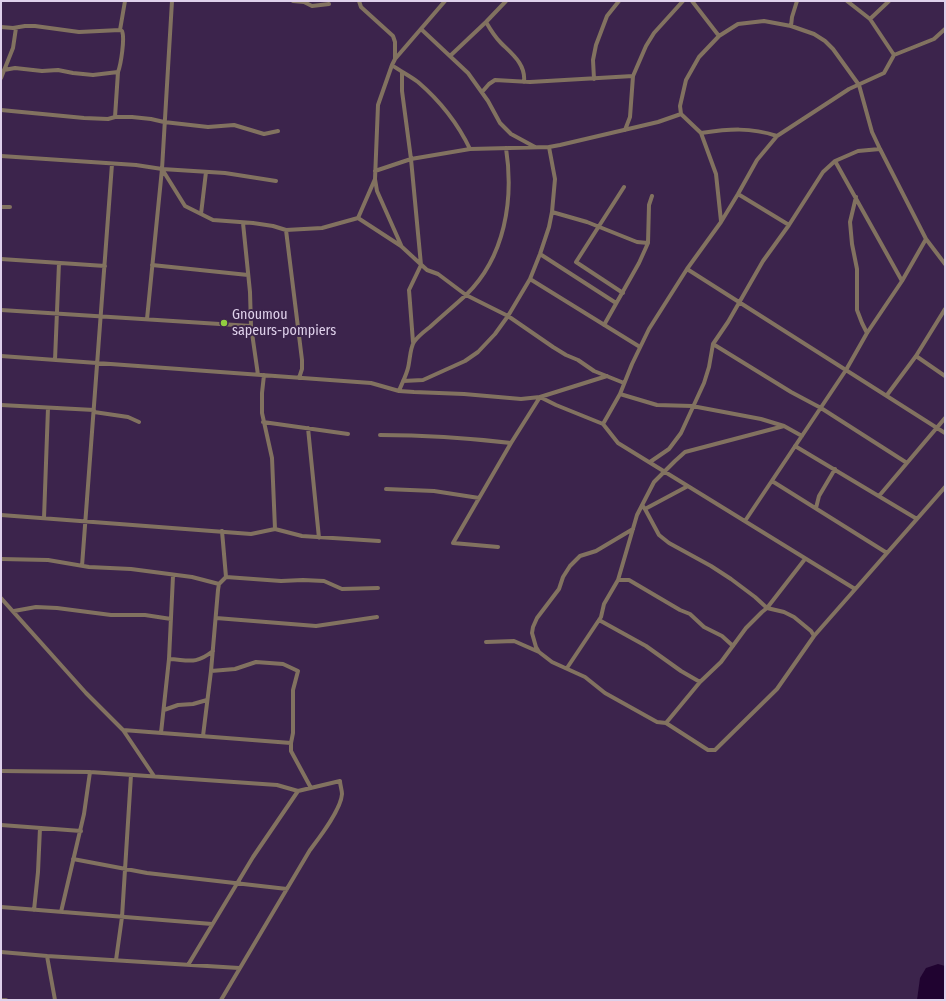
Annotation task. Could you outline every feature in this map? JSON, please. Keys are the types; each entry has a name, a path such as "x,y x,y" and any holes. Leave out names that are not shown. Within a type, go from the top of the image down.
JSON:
{"street":[{"path":"120,30 125,1"},
{"path":"147,319 162,170 172,1"},
{"path":"292,1 304,1 312,6 329,4"},
{"path":"359,1 361,7 393,36 395,42 395,59"},
{"path":"401,246 377,191 375,179 378,105 395,59 445,1"},
{"path":"450,56 506,1"},
{"path":"594,79 593,64 596,45 607,16 619,1"},
{"path":"625,130 630,117 633,76 646,46 654,33 683,1"},
{"path":"692,1 719,36"},
{"path":"791,26 797,1"},
{"path":"847,1 870,19 894,55"},
{"path":"870,19 889,1"},
{"path":"721,222 716,174 701,133 681,114 680,106 686,80 699,57 719,36 738,24 753,21 770,21 814,34 825,41 833,49 858,85 872,132 880,149 926,239 945,264"},
{"path":"486,22 500,42 517,58 524,72 524,82"},
{"path":"1,27 16,28 35,26 79,32 122,31 124,34 118,72 115,117"},
{"path":"1,78 13,48 16,28"},
{"path":"421,28 468,73 482,92 500,123 511,134 535,147"},
{"path":"603,424 620,394 649,329 687,269 721,222 757,160 777,136 849,89 884,74 894,55 934,39 945,29"},
{"path":"392,65 417,82 435,99 461,131 470,149"},
{"path":"4,70 15,68 42,71 58,70 93,75 118,72"},
{"path":"399,390 407,370 413,342 409,290 421,265 411,159 402,91 402,72"},
{"path":"482,92 495,80 524,82 633,76"},
{"path":"1,110 72,117 151,119 208,127 234,125 264,134 278,131"},
{"path":"375,171 411,159 470,149 549,147 658,122 681,114"},
{"path":"701,133 730,129 751,129 777,136"},
{"path":"403,381 423,380 465,361 478,352 496,334 508,316 530,279 540,254 552,212 555,179 549,147"},
{"path":"413,342 466,295 491,262 498,245 507,212 509,177 506,148"},
{"path":"650,462 669,448 681,434 692,406 704,383 709,367 713,344 740,302 763,261 789,225 823,172 835,161 858,151 880,149"},
{"path":"1,156 136,166 162,170 225,173 276,181"},
{"path":"835,161 902,281"},
{"path":"82,566 112,164"},
{"path":"162,170 185,206 213,220 274,226 286,230 322,228 358,218 401,246 427,270 438,274 466,295 508,316 566,354 594,370 624,383"},
{"path":"201,214 206,172"},
{"path":"358,218 375,179"},
{"path":"623,293 576,262 624,186"},
{"path":"738,194 789,225"},
{"path":"604,325 623,293 648,243 649,205 652,196"},
{"path":"856,197 850,222 852,244 857,268 857,310 867,333"},
{"path":"1,207 10,207"},
{"path":"552,212 587,222 637,242 648,243"},
{"path":"243,223 250,292 251,326 258,375"},
{"path":"286,230 302,360 302,369 299,378"},
{"path":"745,520 846,370 867,333 902,281 926,239"},
{"path":"540,254 616,304"},
{"path":"1,259 105,266"},
{"path":"55,360 59,263"},
{"path":"152,265 248,275"},
{"path":"687,269 945,433"},
{"path":"530,279 640,347"},
{"path":"887,395 916,356 945,309"},
{"path":"1,310 251,326"},
{"path":"713,344 791,392 821,408 906,463"},
{"path":"1,356 371,383 399,390 521,399 540,397 607,376"},
{"path":"916,356 945,376"},
{"path":"264,376 261,405 263,422 272,458 275,529"},
{"path":"620,394 657,405 692,406 761,419 784,426 802,436"},
{"path":"540,397 603,424 618,443 650,462 663,472 745,520 855,590"},
{"path":"498,547 453,543 511,443 540,397"},
{"path":"1,405 94,411 128,417 139,422"},
{"path":"44,518 48,408"},
{"path":"879,496 945,418"},
{"path":"263,422 348,434"},
{"path":"567,668 599,620 603,612 604,604 618,580 637,515 644,507 654,482 685,452 784,426"},
{"path":"308,428 319,538"},
{"path":"380,435 474,439 511,443"},
{"path":"795,446 917,519"},
{"path":"816,508 819,496 835,470"},
{"path":"772,480 887,553"},
{"path":"644,507 688,486"},
{"path":"486,642 514,641 539,652 552,662 585,677 605,692 657,722 666,723 708,750 715,750 777,688 814,636 945,487"},
{"path":"386,489 434,491 479,498"},
{"path":"644,507 659,536 731,579 767,608 784,612 794,617 811,631 814,636"},
{"path":"1,515 251,534 275,529 302,536 319,538 379,541"},
{"path":"539,652 532,633 533,627 537,618 558,589 570,566 580,556 596,551 633,529"},
{"path":"222,531 226,577"},
{"path":"1,559 48,560 82,566 131,569 173,576 192,577 218,584"},
{"path":"666,723 700,682 721,662 746,628 767,608 805,559"},
{"path":"161,733 168,659 173,576"},
{"path":"203,736 213,651 218,584 226,577 280,581 324,581 342,589 378,588"},
{"path":"618,580 629,580 680,610 690,614 704,627 722,636 733,646"},
{"path":"1,598 86,693 123,730 154,776"},
{"path":"14,611 36,607 57,608 111,615 145,615 171,619"},
{"path":"216,618 316,626 378,617"},
{"path":"599,620 646,646 700,682"},
{"path":"168,659 195,661 204,658 213,651"},
{"path":"211,671 235,669 256,662 283,664 298,671 293,690 293,732 291,751 311,788"},
{"path":"164,710 178,705 193,704 207,700"},
{"path":"123,730 291,742"},
{"path":"1,771 90,772 154,776 277,785 298,791 340,781 342,793 332,819 310,850 221,1000"},
{"path":"60,912 81,831 90,772"},
{"path":"116,960 122,917 131,775"},
{"path":"188,965 253,857 298,791"},
{"path":"1,825 81,831"},
{"path":"34,910 38,872 40,828"},
{"path":"73,859 125,870 287,889"},
{"path":"1,907 212,924"},
{"path":"1,952 239,968"},
{"path":"47,956 55,1000"},
{"path":"1,1000 6,1000"}],"shaded area":[{"path":"938,964 945,966 945,1000 917,1000 920,978 926,968"}],"place":[{"name":"Gnoumou sapeurs-pompiers","path":"224,323"}]}
